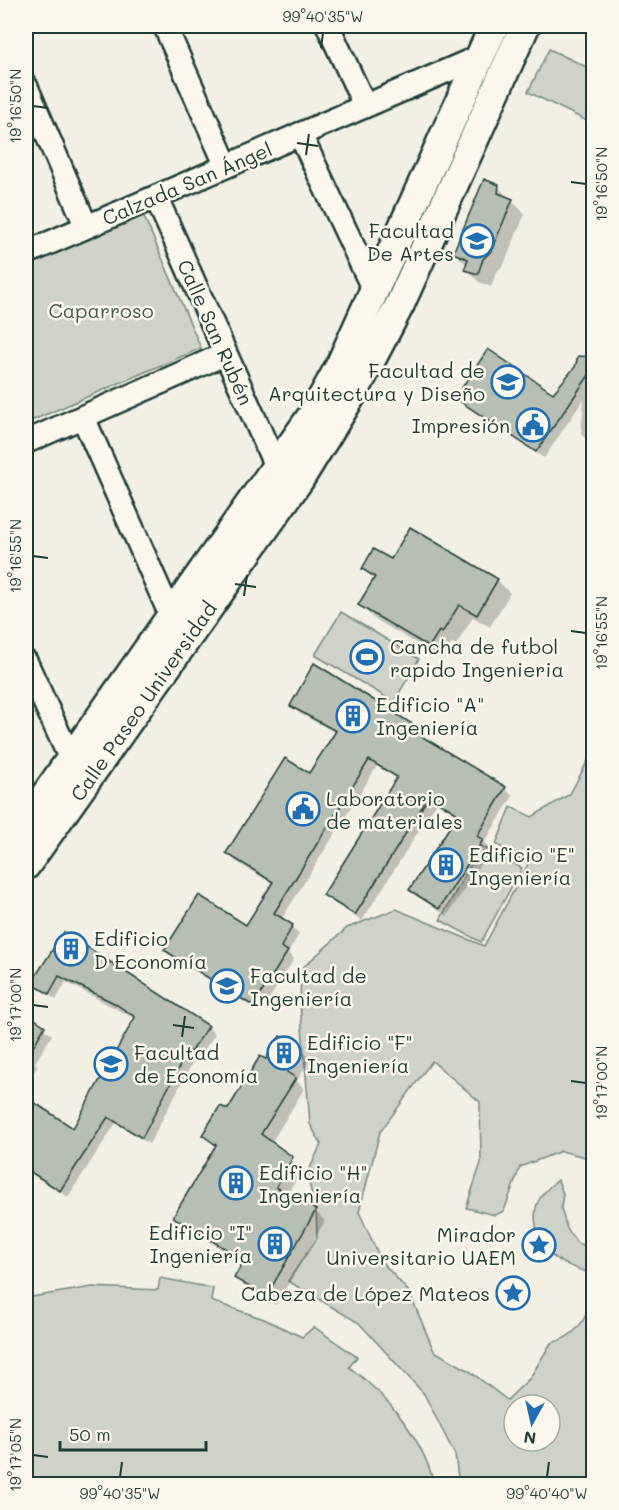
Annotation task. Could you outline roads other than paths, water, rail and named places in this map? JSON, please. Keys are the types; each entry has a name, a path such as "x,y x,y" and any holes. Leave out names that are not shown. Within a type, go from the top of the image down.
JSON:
{"street":[{"path":"165,26 226,165"},
{"path":"328,26 365,106"},
{"name":"Calle Paseo Universidad","path":"26,865 299,480 356,388 400,304 525,26"},
{"name":"Calzada San Ángel","path":"26,253 365,106 488,35"},
{"name":"Calle Paseo Universidad","path":"26,823 314,413 340,366 488,35"},
{"path":"26,86 86,226"},
{"path":"300,134 369,280"},
{"name":"Calle San Rubén","path":"156,197 276,467"},
{"path":"26,442 225,354"},
{"path":"83,417 171,616"},
{"path":"26,662 70,758"}],"place":[{"name":"Facultad De Artes","path":"477,241"},
{"name":"Facultad de Arquitectura y Diseño","path":"508,382"},
{"name":"Impresión","path":"533,425"},
{"name":"Cancha de futbol rapido Ingenieria","path":"367,657"},
{"name":"Edificio \"A\" Ingeniería","path":"353,716"},
{"name":"Laboratorio de materiales","path":"303,809"},
{"name":"Edificio \"E\" Ingeniería","path":"446,865"},
{"name":"Edificio D Economía","path":"71,949"},
{"name":"Facultad de Ingeniería","path":"227,986"},
{"name":"Edificio \"F\" Ingeniería","path":"284,1053"},
{"name":"Facultad de Economía","path":"111,1064"},
{"name":"Edificio \"H\" Ingeniería","path":"236,1183"},
{"name":"Edificio \"I\" Ingeniería","path":"275,1244"},
{"name":"Mirador Universitario UAEM","path":"539,1245"},
{"name":"Cabeza de López Mateos","path":"513,1293"}],"park label":[{"name":"Caparroso","path":"101,310"}]}
